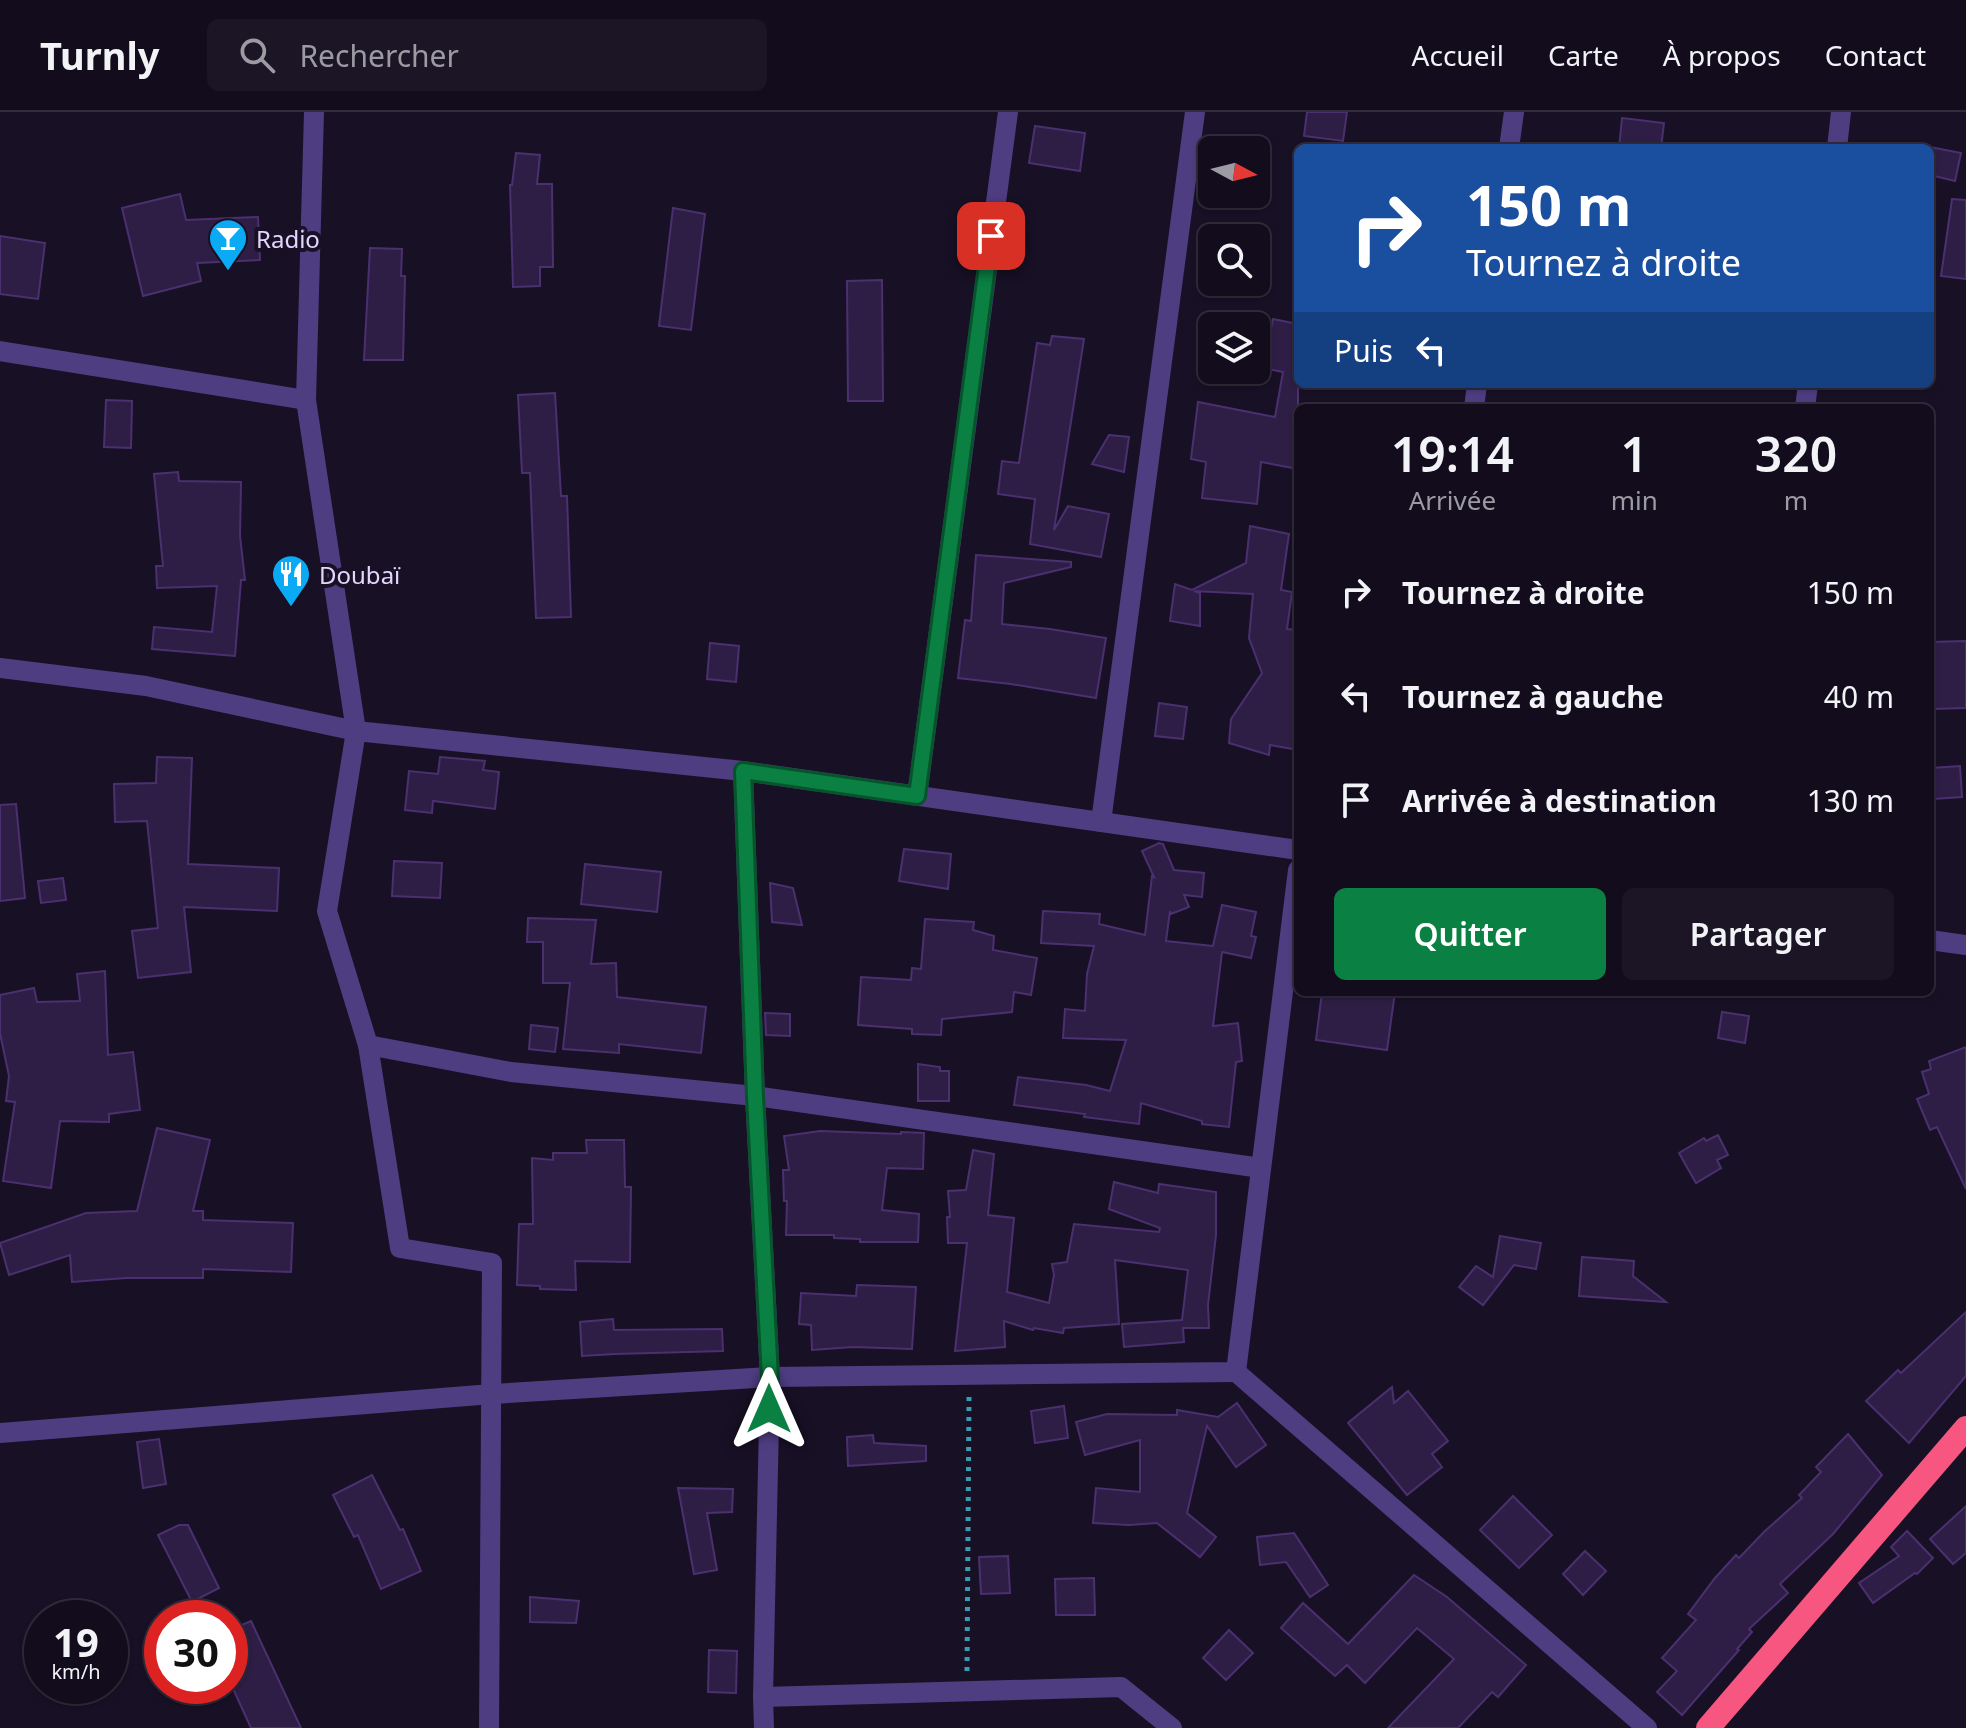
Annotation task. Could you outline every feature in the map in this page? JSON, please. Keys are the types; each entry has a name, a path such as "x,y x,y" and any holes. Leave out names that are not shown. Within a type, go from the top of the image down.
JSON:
{"highway":[{"path":"1708,1728 1966,1428"}],"street":[{"path":"314,112 306,400 356,731 327,911 368,1045 400,1248 492,1263 489,1728"},
{"path":"917,796 1008,112"},
{"path":"1101,822 1195,112"},
{"path":"1510,144 1514,112"},
{"path":"1837,144 1841,112"},
{"path":"0,351 306,400"},
{"path":"0,668 146,686 356,731 743,771 1294,849"},
{"path":"743,771 755,1096 770,1377 764,1728"},
{"path":"1236,1372 1294,902"},
{"path":"1934,940 1965,943"},
{"path":"368,1045 511,1072 755,1096 1261,1168"},
{"path":"0,1433 492,1394 770,1377 1236,1372 1647,1728"},
{"path":"763,1697 1121,1687 1172,1728"}],"path":[{"path":"967,1691 969,1376"}],"building":[{"path":"1307,112 1347,112 1343,141 1304,136"},
{"path":"1622,118 1664,123 1661,144 1619,144"},
{"path":"1035,126 1085,133 1080,171 1029,163"},
{"path":"1934,148 1961,153 1955,181 1934,176"},
{"path":"516,153 540,155 537,184 552,184 553,267 540,267 540,286 513,287 510,185"},
{"path":"180,194 186,220 258,217 260,260 197,263 201,281 143,296 122,208"},
{"path":"1952,199 1966,200 1966,279 1941,276"},
{"path":"673,208 705,214 691,330 659,326"},
{"path":"0,236 45,243 38,299 0,294"},
{"path":"370,248 402,249 401,276 405,276 403,360 364,360"},
{"path":"882,280 883,401 848,401 847,281"},
{"path":"1273,319 1294,323 1294,388 1298,388 1298,404 1294,404 1294,468 1261,462 1257,504 1202,498 1206,462 1191,459 1198,402 1275,417 1283,372 1270,369"},
{"path":"1052,336 1084,339 1054,530 1068,506 1109,514 1101,557 1030,544 1035,499 998,494 1002,461 1019,463 1037,343 1050,345"},
{"path":"555,393 561,496 567,496 571,617 536,618 530,473 522,473 518,395"},
{"path":"106,400 132,401 131,448 104,447"},
{"path":"1109,435 1129,437 1124,472 1092,464"},
{"path":"178,472 179,481 241,482 240,536 245,580 241,580 235,656 152,649 154,627 212,632 217,586 157,588 156,566 163,566 154,474"},
{"path":"1250,526 1289,534 1281,590 1292,592 1287,629 1294,630 1294,749 1270,745 1269,755 1229,743 1231,719 1262,673 1249,638 1253,594 1194,591 1200,593 1200,626 1170,621 1175,584 1192,590 1246,563"},
{"path":"976,555 1071,562 1071,567 1004,583 1002,624 1106,638 1096,698 958,678 965,620 971,621"},
{"path":"1966,641 1966,708 1934,709 1934,642"},
{"path":"710,643 739,646 736,682 707,679"},
{"path":"1159,703 1187,707 1183,739 1155,736"},
{"path":"157,757 192,758 188,864 279,868 277,911 184,907 191,972 138,978 132,931 158,928 147,821 115,822 114,784 156,783"},
{"path":"440,757 485,761 483,770 499,772 495,809 433,801 432,813 405,810 409,771 438,774"},
{"path":"1960,766 1962,797 1934,799 1934,768"},
{"path":"16,804 25,898 0,901 0,805"},
{"path":"1163,844 1174,870 1204,873 1202,897 1184,895 1189,907 1171,914 1170,911 1166,941 1213,946 1222,905 1256,912 1251,936 1256,937 1251,958 1222,952 1213,1026 1238,1023 1242,1061 1236,1062 1229,1127 1202,1124 1202,1121 1141,1103 1139,1124 1014,1105 1018,1077 1110,1091 1126,1040 1063,1038 1065,1009 1085,1011 1087,974 1094,946 1041,943 1043,911 1100,914 1099,924 1145,935 1154,877 1142,851"},
{"path":"904,849 951,854 948,889 899,881"},
{"path":"394,861 442,863 440,898 392,896"},
{"path":"585,864 661,872 657,912 581,904"},
{"path":"63,878 66,900 41,903 38,881"},
{"path":"770,883 793,888 802,925 772,922"},
{"path":"528,918 596,920 591,964 616,963 617,997 706,1007 701,1053 619,1044 619,1053 563,1049 570,983 543,983 543,942 527,942"},
{"path":"925,919 974,922 973,930 994,936 993,950 1037,958 1031,995 1014,992 1012,1012 942,1019 941,1035 912,1034 912,1029 858,1025 861,977 911,980 912,968 921,969"},
{"path":"105,971 108,1055 133,1052 140,1110 109,1114 109,1122 60,1121 51,1188 3,1181 15,1102 6,1101 9,1076 0,1033 0,995 34,988 37,1002 80,1001 77,974"},
{"path":"1322,996 1394,996 1387,1050 1316,1040"},
{"path":"1722,1012 1749,1016 1745,1043 1718,1038"},
{"path":"765,1013 790,1014 790,1036 766,1035"},
{"path":"531,1025 558,1028 555,1052 529,1049"},
{"path":"1966,1047 1966,1189 1937,1127 1930,1130 1917,1099 1929,1094 1922,1072 1931,1069 1929,1061"},
{"path":"918,1064 949,1071 949,1101 918,1101"},
{"path":"157,1128 210,1140 193,1211 203,1211 203,1220 293,1223 291,1272 203,1269 203,1278 72,1282 70,1255 9,1275 0,1243 86,1213 137,1211"},
{"path":"820,1131 924,1133 923,1169 887,1168 882,1210 919,1214 918,1242 860,1242 860,1239 834,1238 834,1235 786,1235 787,1201 784,1201 783,1170 789,1170 784,1136"},
{"path":"1718,1135 1728,1155 1717,1160 1721,1168 1696,1183 1679,1153 1704,1138 1706,1141"},
{"path":"586,1140 624,1140 625,1187 631,1187 630,1262 575,1261 576,1290 517,1285 519,1224 533,1224 532,1158 553,1160 553,1153 587,1153"},
{"path":"973,1150 994,1154 988,1215 1014,1218 1007,1292 1049,1303 1054,1275 1052,1264 1067,1262 1074,1224 1159,1232 1160,1228 1109,1209 1114,1182 1158,1193 1159,1184 1216,1192 1209,1328 1183,1328 1184,1342 1124,1347 1122,1324 1182,1320 1188,1270 1115,1260 1119,1324 1064,1328 1063,1333 1033,1330 1004,1321 1005,1347 955,1351 967,1243 948,1243 948,1191 966,1190"},
{"path":"1500,1236 1541,1243 1536,1269 1514,1265 1483,1305 1459,1287 1476,1266 1493,1277"},
{"path":"1582,1257 1634,1261 1633,1276 1666,1302 1579,1296"},
{"path":"857,1285 916,1287 912,1349 853,1347 812,1350 811,1325 799,1324 801,1293 856,1296"},
{"path":"1966,1312 1966,1376 1909,1443 1866,1401"},
{"path":"613,1319 614,1330 722,1329 723,1351 582,1356 580,1322"},
{"path":"1392,1387 1394,1403 1408,1391 1448,1441 1432,1454 1442,1467 1407,1495 1348,1423"},
{"path":"1237,1403 1266,1445 1236,1467 1207,1426 1187,1513 1216,1537 1200,1557 1157,1523 1093,1523 1096,1488 1140,1492 1140,1440 1085,1455 1076,1422 1107,1414 1177,1415 1177,1410 1218,1417"},
{"path":"1064,1406 1068,1438 1035,1443 1031,1411"},
{"path":"1848,1434 1882,1475 1833,1534 1780,1584 1788,1593 1749,1629 1752,1632 1739,1650 1682,1715 1657,1692 1677,1671 1662,1658 1696,1620 1688,1614 1715,1578 1736,1555 1739,1558 1802,1498 1799,1495 1821,1472 1816,1467"},
{"path":"873,1435 874,1443 926,1446 926,1461 848,1466 847,1437"},
{"path":"159,1439 166,1484 143,1488 137,1442"},
{"path":"372,1475 400,1530 403,1529 421,1571 381,1589 358,1535 354,1537 333,1495"},
{"path":"678,1488 733,1489 732,1512 707,1513 717,1570 694,1574"},
{"path":"1513,1496 1552,1535 1519,1568 1480,1530"},
{"path":"1966,1506 1966,1553 1953,1564 1930,1539"},
{"path":"179,1525 188,1525 219,1588 191,1600 158,1535"},
{"path":"1907,1531 1933,1558 1917,1574 1873,1603 1859,1583 1899,1556 1891,1547"},
{"path":"1294,1533 1328,1585 1310,1597 1286,1562 1260,1565 1257,1537"},
{"path":"1585,1551 1606,1571 1583,1595 1563,1574"},
{"path":"1008,1556 1010,1593 981,1594 979,1557"},
{"path":"1414,1575 1447,1597 1526,1665 1498,1697 1492,1692 1458,1728 1388,1728 1454,1659 1417,1628 1365,1683 1347,1665 1335,1676 1281,1628 1303,1603 1348,1644"},
{"path":"1094,1578 1095,1615 1056,1615 1055,1579"},
{"path":"530,1597 579,1601 576,1623 530,1622"},
{"path":"251,1621 301,1728 251,1728 240,1704 248,1704 248,1622"},
{"path":"1229,1630 1253,1653 1226,1680 1203,1658"},
{"path":"709,1650 737,1651 736,1693 708,1692"}],"place":[{"name":"Radio","path":"228,272"},
{"name":"Doubaï","path":"291,608"}],"route":[{"path":"769,1409 743,771 917,796 991,236"}]}
